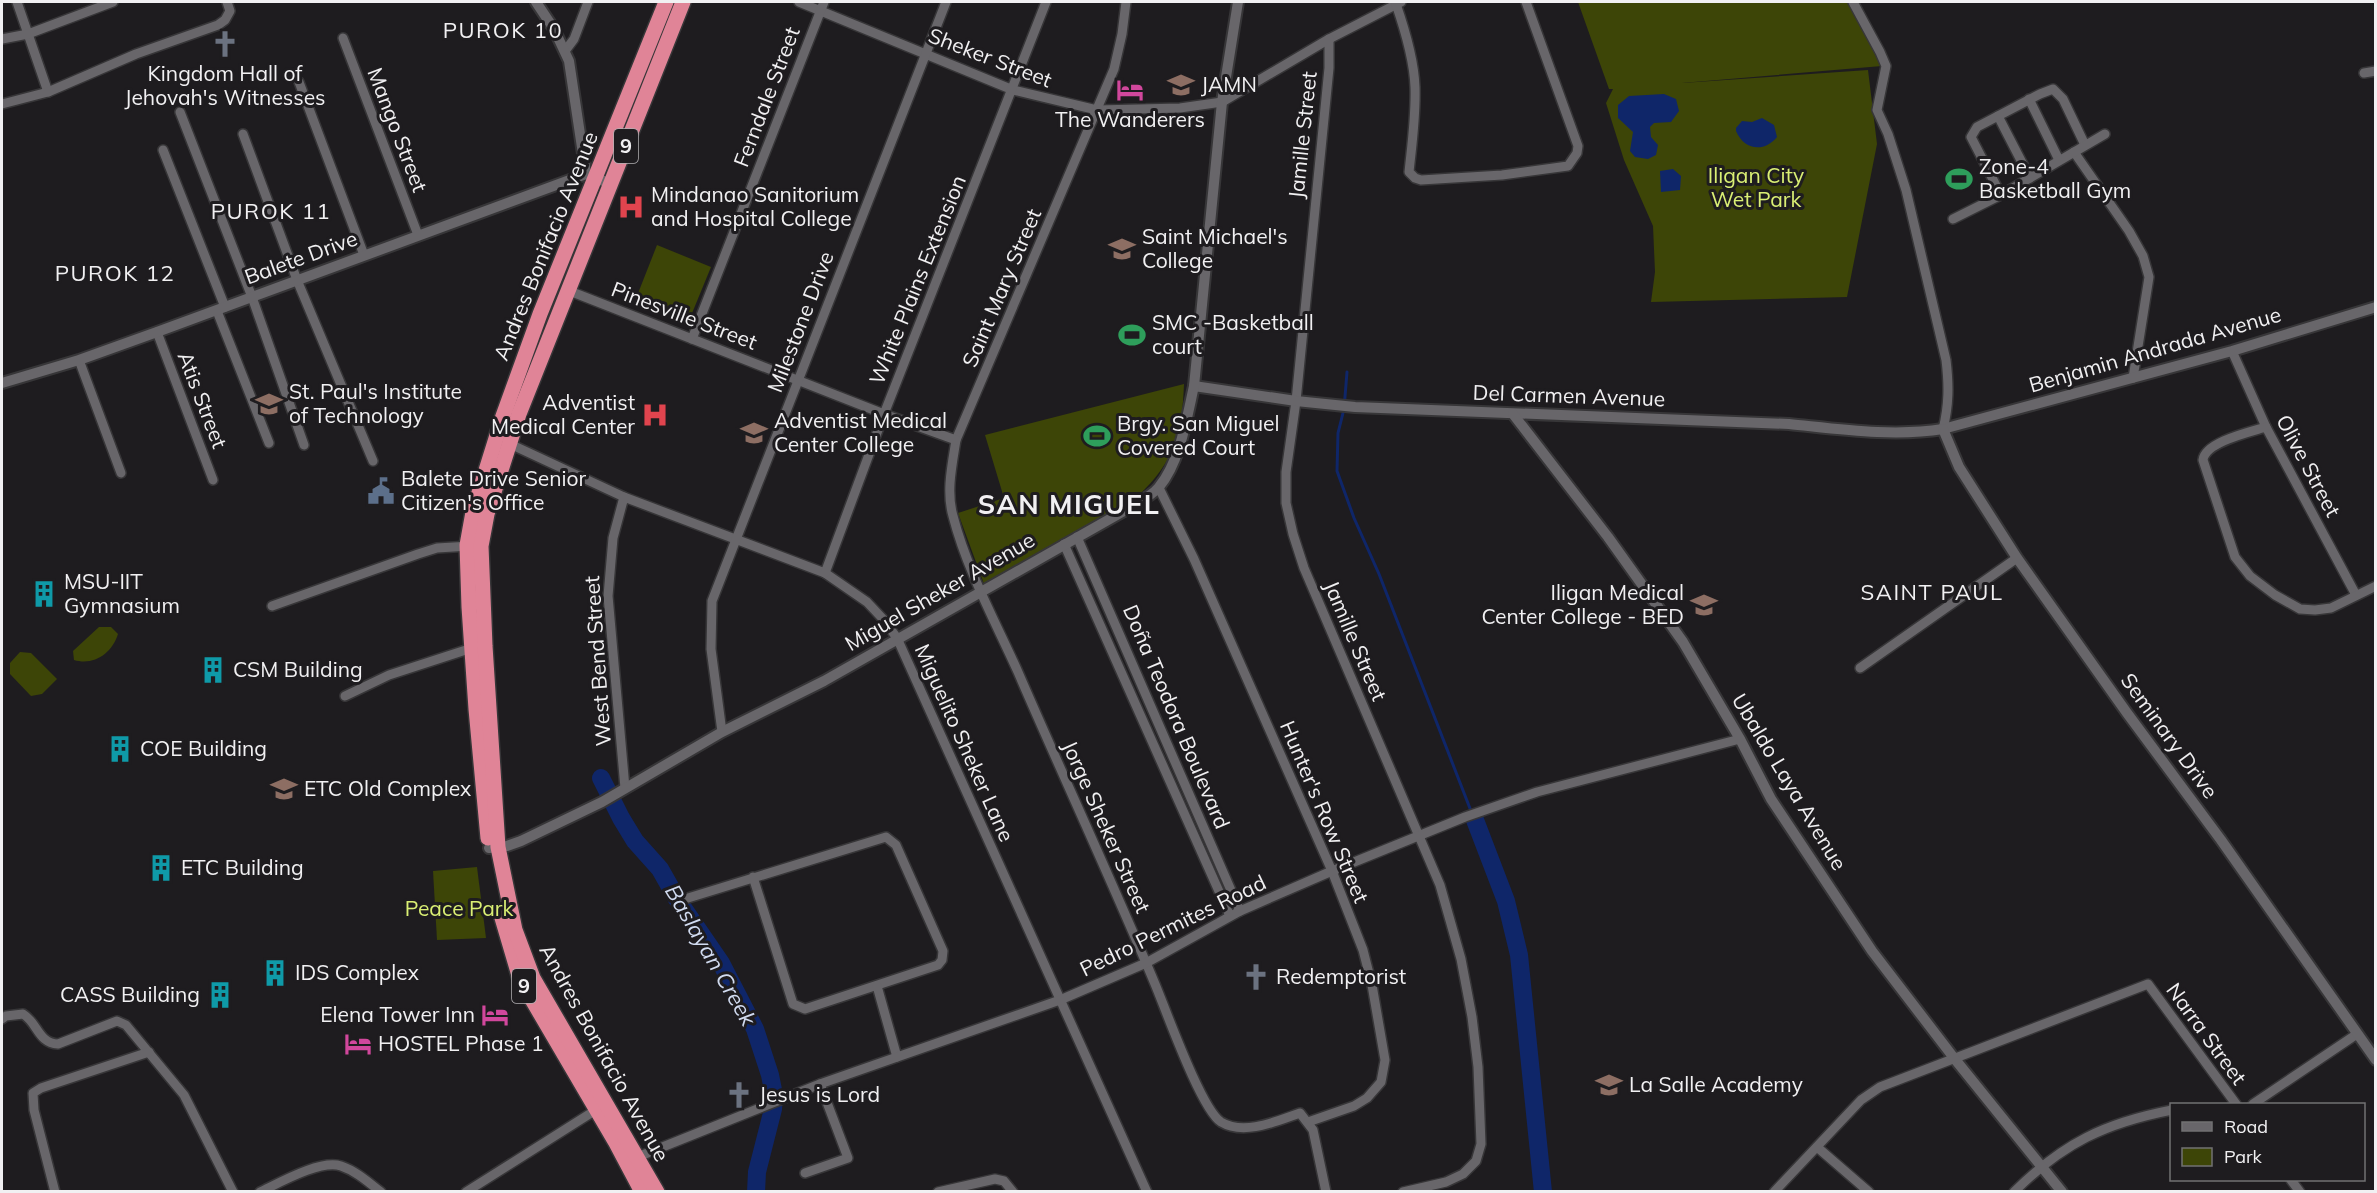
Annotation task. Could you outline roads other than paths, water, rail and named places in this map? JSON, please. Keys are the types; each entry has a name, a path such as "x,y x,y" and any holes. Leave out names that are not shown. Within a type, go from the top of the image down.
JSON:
{"highway":[{"name":"Andres Bonifacio Avenue","path":"657,1191 632,1159 520,979 505,933 493,847 472,648 473,512 503,416 591,177 666,2"},
{"name":"Andres Bonifacio Avenue","path":"493,847 485,646 474,546 487,514 519,414 683,2"},
{"name":"Andres Bonifacio Avenue","path":"632,1159 642,1191"}],"street":[{"path":"17,2 48,92"},
{"path":"2,39 28,34 113,2"},
{"path":"536,2 565,51 572,71 591,177 611,184"},
{"path":"565,51 574,39 588,2"},
{"name":"Sheker Street","path":"799,2 822,6 1013,90 1098,110 1180,108 1222,102 1329,39 1398,3"},
{"name":"Milestone Drive","path":"722,732 714,686 710,621 712,601 946,2"},
{"name":"White Plains Extension","path":"825,573 884,414 1046,2"},
{"name":"Saint Mary Street","path":"982,590 952,514 950,475 956,440 1114,69 1126,2"},
{"name":"Miguel Sheker Avenue","path":"493,847 507,846 543,832 614,796 722,732 824,681 1124,511 1159,488 1175,458 1194,386 1222,102 1238,2"},
{"path":"1398,3 1410,51 1415,85 1415,128 1409,172 1421,180 1538,172 1568,166 1573,160 1578,146 1526,2"},
{"path":"1853,2 1886,66 1877,110 1888,134 1906,190 1946,360 1949,396 1943,429"},
{"path":"2,104 48,92 136,54 218,25 225,20 229,6"},
{"name":"Ferndale Street","path":"692,339 822,6"},
{"name":"Mango Street","path":"343,38 418,235"},
{"name":"Jamille Street","path":"1329,39 1329,68 1296,401 1286,472 1286,503 1304,568 1440,885 1461,958 1478,1067 1481,1144 1476,1161 1463,1174 1446,1182 1403,1191"},
{"path":"2364,73 2376,71"},
{"path":"299,82 364,255"},
{"path":"2001,195 1971,137 1977,127 2053,89 2059,92 2085,145"},
{"path":"2029,99 2059,160"},
{"path":"180,112 252,297 304,445"},
{"path":"1998,116 2030,178"},
{"path":"243,134 297,280 373,461"},
{"path":"1953,219 2001,195 2105,134"},
{"path":"163,150 269,443"},
{"path":"2074,152 2129,231 2143,256 2148,277 2133,378"},
{"name":"Balete Drive","path":"2,383 79,360 418,235 591,177"},
{"name":"Pinesville Street","path":"567,290 956,440"},
{"name":"Benjamin Andrada Avenue","path":"1943,429 2232,351 2376,307"},
{"name":"Atis Street","path":"157,332 213,480"},
{"name":"Olive Street","path":"2232,351 2266,427 2356,595"},
{"path":"79,360 121,473"},
{"name":"Del Carmen Avenue","path":"1194,386 1355,407 1789,424 1853,430 1921,432 1943,429"},
{"name":"Ubaldo Laya Avenue","path":"1513,414 1608,537 1683,642 1740,739 1771,799 1872,951 1954,1058 2062,1191"},
{"path":"2266,427 2216,445 2207,450 2204,455 2203,460 2235,557 2250,576 2275,595 2300,609 2331,608 2376,586"},
{"name":"Seminary Drive","path":"1943,429 1959,467 2017,558 2221,840 2376,1060"},
{"name":"Miguelito Sheker Lane","path":"510,444 624,497 825,573 867,602 884,619 897,638 1147,1191"},
{"name":"Hunter's Row Street","path":"1159,488 1194,559 1332,871 1363,951 1369,973 1385,1060 1381,1082 1367,1098 1354,1106 1308,1122"},
{"name":"West Bend Street","path":"624,497 614,538 608,596 625,789"},
{"name":"Doña Teodora Boulevard","path":"1077,537 1240,911"},
{"name":"Doña Teodora Boulevard","path":"1064,544 1230,916"},
{"path":"272,606 437,548 474,546"},
{"path":"1860,668 2017,558"},
{"name":"Jorge Sheker Street","path":"982,590 1146,963 1186,1061 1211,1111 1220,1121 1234,1127 1248,1128 1300,1113 1308,1122"},
{"path":"345,696 389,675 472,648"},
{"name":"Pedro Permites Road","path":"632,1159 819,1084 1060,1000 1146,963 1240,911 1465,817 1538,792 1740,739"},
{"path":"688,898 753,877 885,837 890,838 896,845 943,951 943,957 938,965 805,1009 793,1004 753,877"},
{"name":"Narra Street","path":"1954,1058 2148,984 2235,1103"},
{"path":"877,986 897,1057"},
{"path":"2,1019 6,1016 23,1014 33,1021 46,1041 58,1044 117,1021 126,1025 184,1095 233,1191"},
{"path":"2254,1103 2357,1034"},
{"path":"55,1191 34,1110 33,1093 41,1088 149,1052"},
{"path":"1774,1191 1861,1100 1880,1087 1954,1058"},
{"path":"805,1173 848,1158 819,1084"},
{"path":"466,1191 601,1106"},
{"path":"2014,1191 2041,1167 2073,1144 2098,1130 2135,1117 2170,1110"},
{"path":"1308,1122 1313,1130 1326,1191"},
{"path":"1817,1147 1869,1191"},
{"path":"260,1191 317,1167 330,1165 339,1165 356,1173 381,1191"},
{"path":"938,1191 995,1179 1004,1181 1013,1191"}],"water":[{"path":"1664,94 1676,99 1679,111 1671,122 1654,123 1650,127 1651,137 1658,145 1656,155 1648,159 1635,157 1630,151 1633,132 1618,118 1618,105 1629,96"},
{"path":"1762,118 1774,125 1777,137 1760,147 1744,142 1736,128 1742,121 1752,122"},
{"path":"1673,169 1681,176 1680,190 1661,192 1660,171"}],"waterway":[{"path":"1347,372 1344,409 1338,433 1337,471 1471,811"},
{"name":"Baslayan Creek","path":"601,778 635,841 660,869 677,899 721,963 755,1029 774,1095 773,1109 757,1172 756,1192"},
{"path":"1475,820 1506,901 1519,955 1543,1192"}],"place":[{"name":"Kingdom Hall of Jehovah's Witnesses","path":"225,44"},
{"name":"JAMN","path":"1181,85"},
{"name":"The Wanderers","path":"1130,90"},
{"name":"Zone-4 Basketball Gym","path":"1959,179"},
{"name":"Mindanao Sanitorium and Hospital College","path":"631,207"},
{"name":"Saint Michael's College","path":"1122,249"},
{"name":"SMC -Basketball court","path":"1132,335"},
{"name":"St. Paul's Institute of Technology","path":"269,404"},
{"name":"Adventist Medical Center","path":"655,415"},
{"name":"Adventist Medical Center College","path":"754,433"},
{"name":"Brgy. San Miguel Covered Court","path":"1097,436"},
{"name":"Balete Drive Senior Citizen's Office","path":"381,491"},
{"name":"MSU-IIT Gymnasium","path":"44,594"},
{"name":"Iligan Medical Center College - BED","path":"1704,605"},
{"name":"CSM Building","path":"213,670"},
{"name":"COE Building","path":"120,749"},
{"name":"ETC Old Complex","path":"284,789"},
{"name":"ETC Building","path":"161,868"},
{"name":"IDS Complex","path":"275,973"},
{"name":"Redemptorist","path":"1256,977"},
{"name":"CASS Building","path":"220,995"},
{"name":"Elena Tower Inn","path":"495,1015"},
{"name":"HOSTEL Phase 1","path":"358,1044"},
{"name":"La Salle Academy","path":"1609,1085"},
{"name":"Jesus is Lord","path":"739,1095"}],"district":[{"name":"PUROK 10","path":"503,30"},
{"name":"PUROK 11","path":"271,211"},
{"name":"PUROK 12","path":"115,273"},
{"name":"SAN MIGUEL","path":"1069,505"},
{"name":"SAINT PAUL","path":"1932,592"}],"park label":[{"name":"Iligan City Wet Park","path":"1756,188"},
{"name":"Peace Park","path":"459,909"}]}
